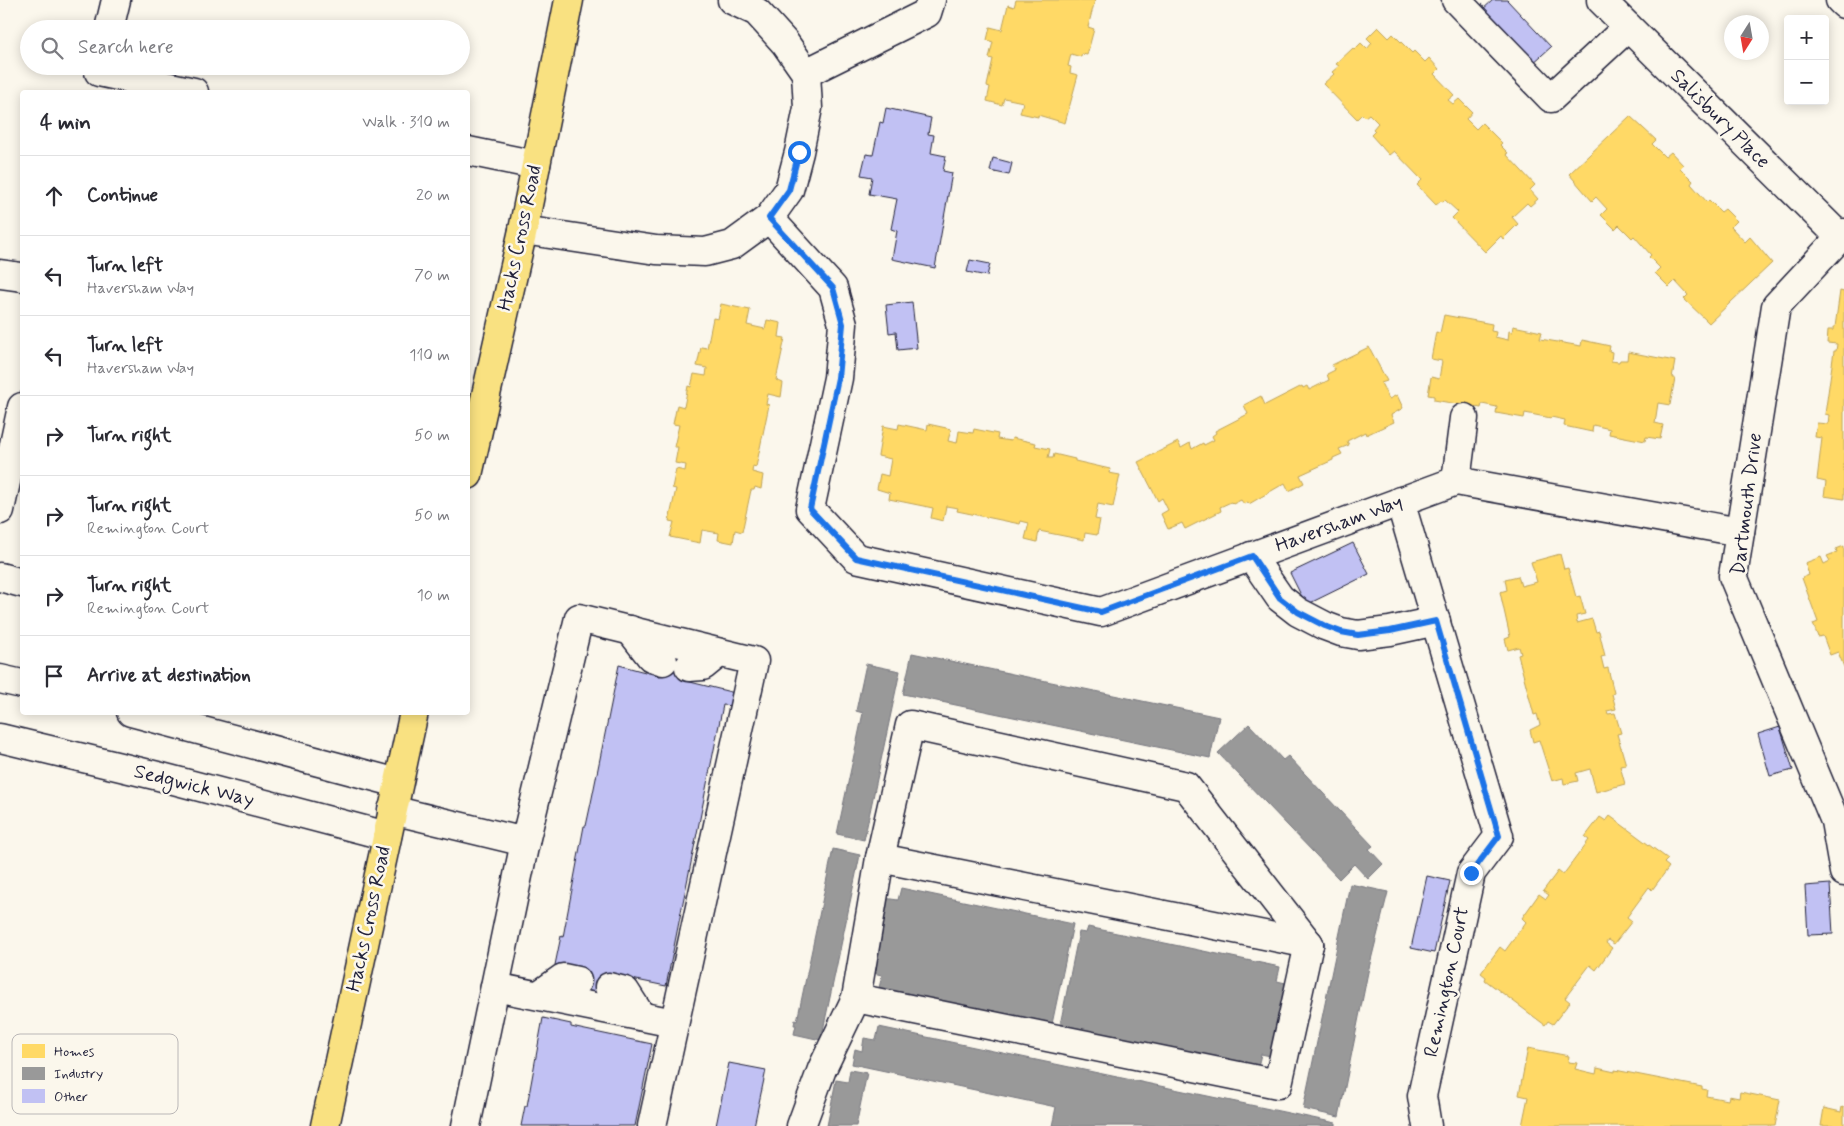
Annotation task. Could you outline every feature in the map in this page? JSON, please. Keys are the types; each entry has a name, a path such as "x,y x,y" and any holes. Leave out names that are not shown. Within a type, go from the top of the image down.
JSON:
{"main road":[{"name":"Hacks Cross Road","path":"470,466 523,230 569,0"},
{"name":"Hacks Cross Road","path":"325,1126 413,715"}],"street":[{"path":"111,20 116,0"},
{"path":"523,230 656,250 705,252 732,245 769,218 789,190 799,152 808,108 806,73 785,43 757,12 732,0"},
{"path":"806,73 927,13 931,0"},
{"path":"1456,0 1551,98 1628,27"},
{"name":"Salisbury Place","path":"1601,0 1842,235"},
{"path":"1840,0 1844,4"},
{"path":"98,77 177,90"},
{"path":"470,151 536,166"},
{"name":"Haversham Way","path":"769,218 833,288 843,324 838,378 810,509 856,558 1101,612 1456,481 1740,532"},
{"name":"Dartmouth Drive","path":"1842,235 1776,306 1733,576 1835,821 1844,872"},
{"path":"0,274 20,277"},
{"path":"0,510 20,416"},
{"path":"1456,481 1464,418"},
{"name":"Remington Court","path":"1400,501 1499,836 1471,873 1422,1096 1427,1126"},
{"path":"1252,556 1280,598 1298,612 1341,632 1358,635 1390,631 1436,621"},
{"path":"0,577 20,582"},
{"path":"466,1126 525,842 579,618 754,661 652,1126"},
{"path":"630,630 651,657 676,664 703,666 719,652"},
{"path":"0,679 20,684"},
{"path":"142,715 398,783"},
{"path":"801,1126 822,1069 856,998 880,858 910,725 1186,786 1309,944"},
{"name":"Sedgwick Way","path":"0,738 158,776 389,823 525,842"},
{"path":"880,858 1309,944"},
{"path":"856,998 1278,1084 1309,944"},
{"path":"539,996 563,978 577,981"},
{"path":"610,986 625,990 641,1016"},
{"path":"495,987 674,1023"}],"building: Homes":[{"path":"1016,0 1095,0 1088,27 1094,29 1087,55 1082,54 1081,57 1071,54 1068,66 1071,67 1070,73 1078,75 1065,123 1038,115 1038,117 1020,113 1023,102 1004,98 1002,105 987,101 990,87 987,86 993,59 989,58 993,42 987,40 990,27 1002,30 1008,5 1014,7"},
{"path":"1378,27 1389,38 1393,34 1412,53 1414,51 1425,62 1429,58 1439,69 1434,74 1454,95 1448,100 1453,104 1459,99 1472,112 1466,119 1476,129 1482,123 1502,143 1500,145 1508,153 1506,154 1535,185 1530,190 1538,199 1530,206 1527,203 1512,217 1518,224 1503,239 1501,236 1485,252 1452,218 1458,212 1445,200 1436,205 1417,185 1422,180 1394,151 1389,155 1371,135 1378,123 1369,114 1365,117 1362,114 1357,119 1323,84 1334,74 1332,72 1339,66 1336,64 1353,48 1354,50 1361,43 1367,49 1372,43 1367,38"},
{"path":"1630,116 1656,140 1652,144 1665,157 1671,152 1683,165 1680,168 1693,181 1691,184 1707,202 1709,200 1721,212 1725,209 1737,221 1731,227 1745,242 1750,237 1772,263 1709,323 1684,299 1688,295 1675,281 1669,287 1655,273 1660,268 1649,257 1651,255 1634,236 1632,238 1619,225 1615,229 1601,215 1607,209 1596,197 1592,201 1569,174"},
{"path":"1840,291 1844,292 1844,499 1824,496 1826,482 1817,480 1822,438 1815,437 1817,423 1828,424 1829,415 1825,414 1834,351 1836,351 1837,344 1827,343 1828,330 1833,330 1833,327 1835,327"},
{"path":"721,304 750,310 747,325 765,329 767,320 781,323 779,337 785,338 776,380 783,383 781,397 768,394 766,404 769,405 756,467 753,466 752,472 763,475 761,489 755,487 754,490 751,490 742,532 735,530 733,543 718,540 719,533 702,530 700,543 670,537 674,522 669,521 676,489 672,488 676,469 685,471 686,465 675,463 678,447 674,447 679,425 673,424 677,405 684,407 688,386 691,387 694,374 706,376 707,368 697,366 701,347 707,348 713,318 718,319"},
{"path":"1444,315 1492,324 1491,331 1496,332 1495,337 1508,340 1509,331 1512,332 1513,326 1542,332 1540,339 1581,346 1582,340 1610,346 1609,351 1612,352 1611,361 1627,360 1628,352 1675,361 1672,378 1675,378 1670,405 1658,403 1655,423 1663,425 1660,439 1646,437 1645,441 1609,434 1610,429 1593,425 1592,432 1564,426 1565,420 1551,417 1525,413 1524,418 1496,413 1497,407 1482,404 1481,408 1434,400 1434,396 1428,395 1431,377 1439,379 1442,361 1431,359 1436,332 1440,333"},
{"path":"1369,347 1387,381 1381,383 1389,399 1397,395 1403,408 1391,415 1394,422 1366,435 1365,432 1347,441 1349,445 1339,449 1342,454 1300,475 1304,483 1289,491 1285,483 1249,504 1248,502 1244,504 1241,500 1233,504 1231,502 1220,507 1221,511 1185,529 1182,523 1168,529 1161,514 1168,510 1162,498 1158,501 1138,462 1178,442 1181,448 1190,443 1192,449 1203,443 1204,445 1214,440 1212,436 1216,433 1215,431 1248,414 1244,405 1261,396 1265,405 1302,386 1303,388 1307,386 1309,390 1329,380 1327,374 1335,370 1332,365"},
{"path":"899,424 927,430 928,424 951,429 948,441 957,443 959,431 973,433 974,429 998,434 997,439 1011,441 1012,438 1036,443 1035,446 1050,449 1048,458 1053,458 1054,454 1110,469 1109,473 1120,475 1113,507 1098,504 1095,519 1100,520 1097,535 1085,533 1084,540 1039,531 1037,542 1025,539 1029,523 1021,521 1020,524 957,511 958,508 946,506 943,521 931,518 933,508 889,499 890,493 877,489 880,474 888,476 891,459 878,456 883,426 898,429"},
{"path":"1844,546 1844,667 1838,652 1830,655 1823,636 1818,637 1813,624 1818,622 1802,578 1809,575 1805,563 1821,557 1824,564 1830,561 1827,556 1837,552 1836,549"},
{"path":"1560,554 1564,569 1568,568 1576,597 1580,596 1585,614 1576,616 1577,623 1592,619 1596,632 1599,631 1605,656 1601,657 1604,669 1608,668 1616,709 1607,711 1608,714 1615,713 1621,733 1617,734 1626,765 1620,766 1625,784 1596,792 1590,769 1576,773 1578,781 1564,784 1563,778 1552,781 1539,740 1533,742 1530,730 1540,725 1537,714 1534,715 1518,655 1521,654 1519,647 1508,650 1505,639 1510,637 1500,592 1507,590 1505,579 1518,576 1521,586 1537,582 1531,562"},
{"path":"1610,816 1668,859 1664,863 1669,867 1652,890 1649,887 1627,917 1632,921 1614,944 1608,940 1606,943 1612,948 1596,970 1590,965 1565,998 1570,1002 1553,1024 1548,1021 1545,1025 1485,980 1486,977 1481,973 1500,947 1505,951 1526,922 1522,918 1539,894 1546,899 1549,895 1543,891 1558,871 1563,875 1589,840 1585,837 1600,817 1606,821"},
{"path":"1528,1048 1569,1056 1568,1062 1577,1063 1575,1069 1596,1074 1597,1068 1615,1072 1615,1070 1702,1087 1702,1089 1707,1090 1706,1096 1728,1100 1729,1096 1739,1098 1740,1092 1780,1100 1775,1126 1522,1126 1528,1097 1519,1095"},
{"path":"1842,1107 1844,1108 1844,1126 1821,1126 1824,1108 1841,1112"}],"building: Industry":[{"path":"912,653 1219,717 1210,758 903,694"},
{"path":"866,664 900,671 864,840 837,834 863,713 856,711"},
{"path":"1249,724 1283,760 1288,756 1373,846 1369,849 1383,864 1368,879 1354,864 1339,879 1218,753"},
{"path":"833,849 860,855 821,1040 794,1034 796,1025 794,1025 795,1020 797,1021"},
{"path":"1350,884 1388,892 1368,972 1339,1117 1303,1109"},
{"path":"901,888 1073,924 1052,1024 879,988 882,975 868,972 884,898 898,900"},
{"path":"1088,927 1280,967 1277,981 1290,984 1275,1057 1261,1054 1258,1067 1060,1025 1079,932 1086,933"},
{"path":"879,1027 1336,1123 1336,1126 1052,1126 1056,1107 852,1064 855,1049 862,1051 864,1038 876,1040"},
{"path":"850,1070 867,1073 856,1126 827,1126 836,1080 848,1082"}],"building: Other":[{"path":"1493,0 1507,0 1551,47 1532,64 1482,10"},
{"path":"886,108 931,118 928,134 934,135 931,153 946,156 943,171 952,173 935,268 892,259 897,231 891,229 897,199 869,194 872,177 861,175 866,154 873,155 880,122 883,123"},
{"path":"993,158 1012,163 1009,175 990,171"},
{"path":"970,260 990,264 987,276 967,272"},
{"path":"912,302 917,348 898,350 896,332 889,333 886,305"},
{"path":"1353,543 1369,574 1306,605 1290,573"},
{"path":"664,655 690,660 686,681 735,693 732,706 723,705 666,986 612,975 607,999 574,992 579,970 555,965 561,936 563,937 584,826 586,826 591,803 619,665 660,676"},
{"path":"1780,727 1793,770 1770,776 1758,734"},
{"path":"1427,876 1450,881 1434,953 1411,948"},
{"path":"1830,884 1833,934 1808,935 1805,886"},
{"path":"543,1018 571,1024 571,1027 652,1044 635,1126 521,1126 525,1106 527,1106"},
{"path":"729,1063 766,1070 754,1126 716,1126"}],"route":[{"path":"799,152 789,190 769,218 833,288 843,324 838,378 810,509 856,558 1101,612 1252,556 1280,598 1298,612 1341,632 1358,635 1390,631 1436,621 1499,836 1471,873"}]}
